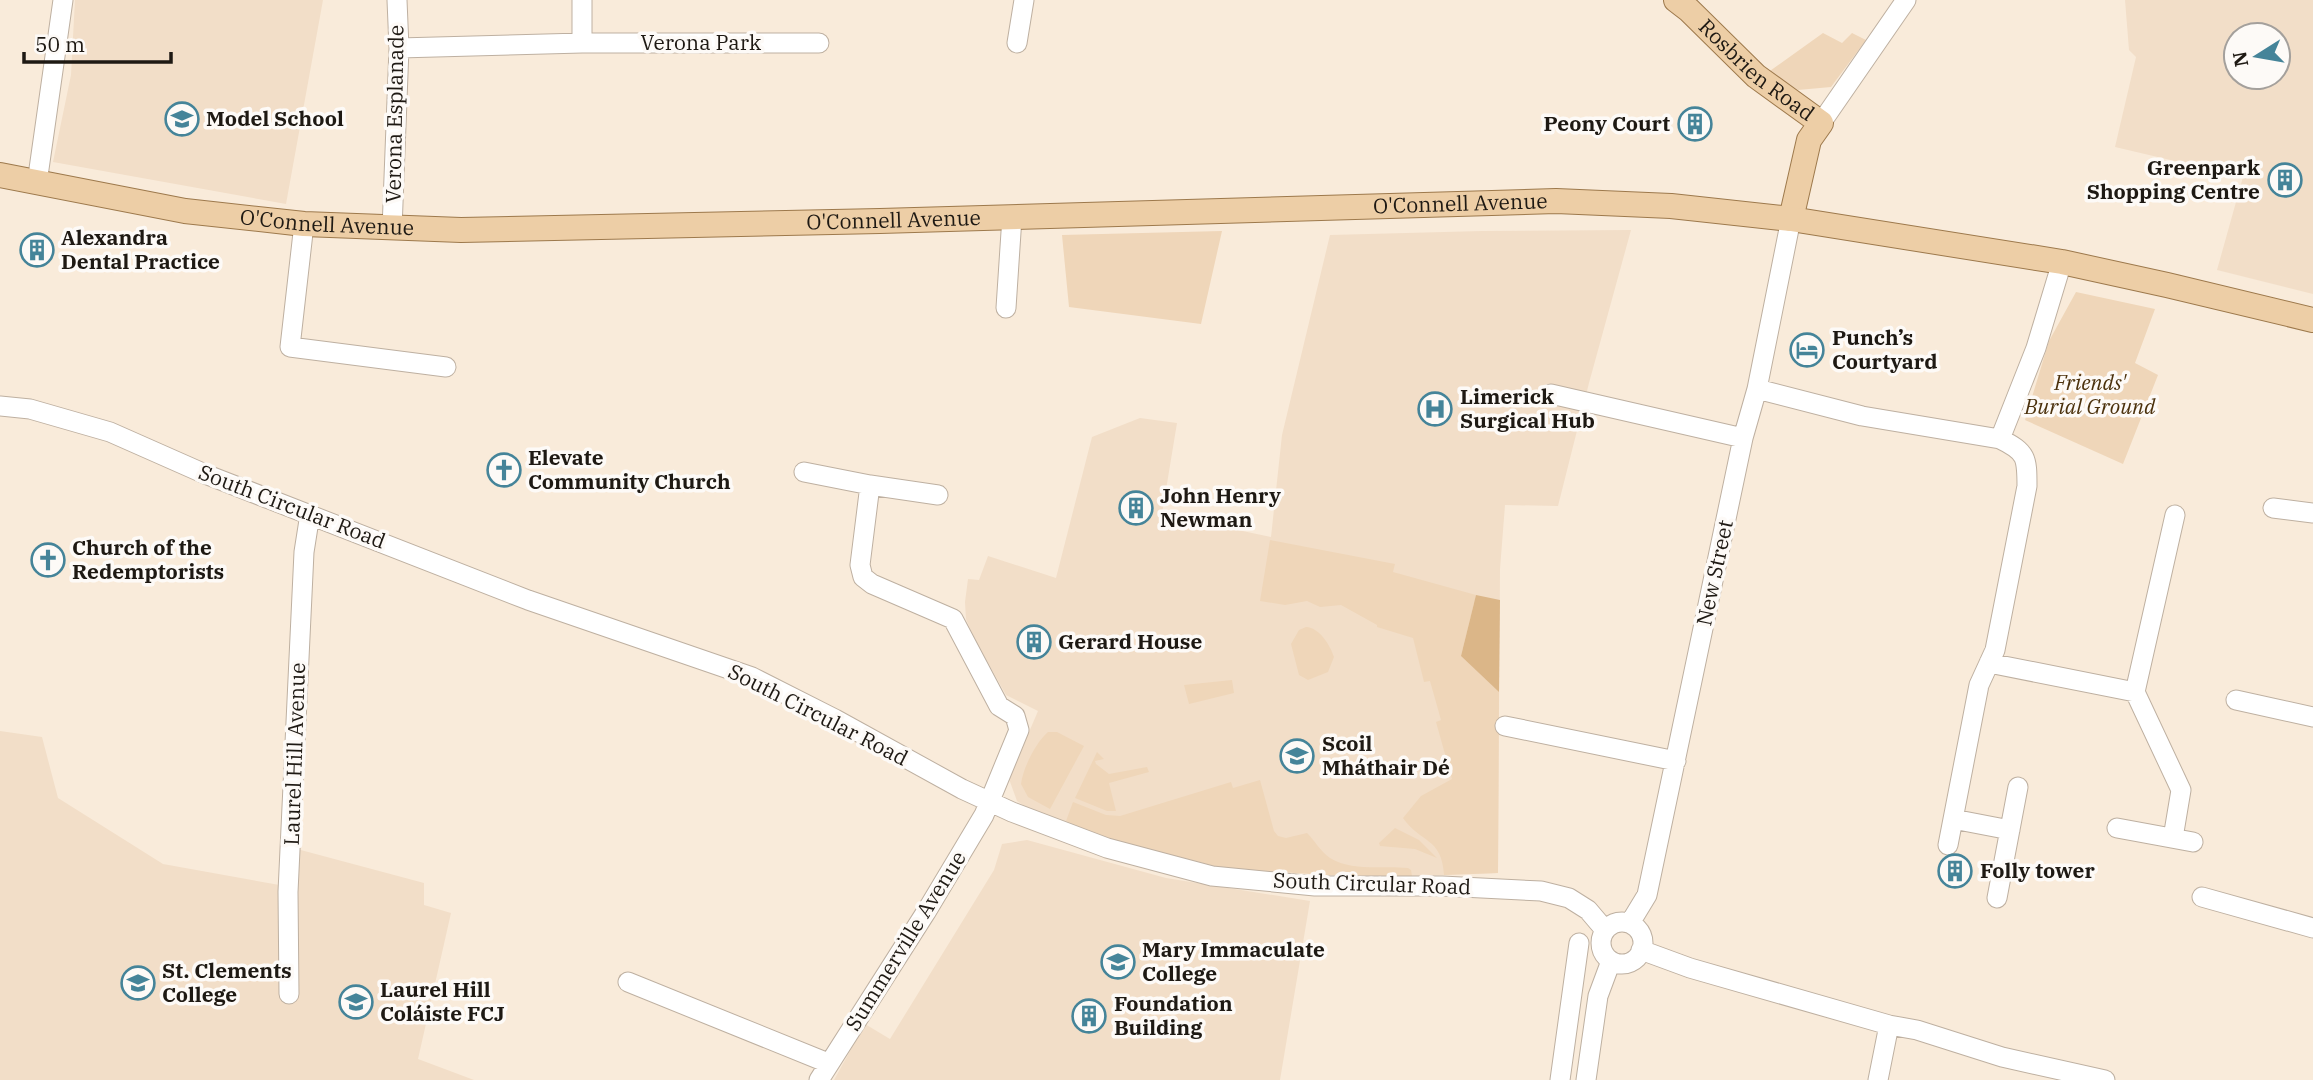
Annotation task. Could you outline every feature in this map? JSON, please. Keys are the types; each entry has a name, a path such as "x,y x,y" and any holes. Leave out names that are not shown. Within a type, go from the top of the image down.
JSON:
{"main road":[{"name":"Rosbrien Road","path":"1676,0 1756,76 1821,123"},
{"path":"1791,219 1809,140 1821,123"},
{"name":"O'Connell Avenue","path":"1,179 37,183 185,211 392,229 461,230 1012,217 1556,201 1671,206 1791,219 2062,262 2313,320"}],"street":[{"path":"37,183 63,0"},
{"name":"Verona Esplanade","path":"392,229 399,48 397,0"},
{"path":"582,0 582,43"},
{"path":"1017,43 1024,0"},
{"name":"Rosbrien Road","path":"1821,123 1906,0"},
{"name":"Verona Park","path":"399,48 582,43 819,43"},
{"path":"1006,309 1012,217"},
{"name":"New Street","path":"1630,923 1647,895 1744,438 1757,389 1791,219"},
{"path":"304,223 290,347 446,367"},
{"path":"2000,439 2036,348 2062,262"},
{"path":"1757,389 1862,416 2000,439 2016,447 2027,462 2027,486 1995,650 1979,685 1948,845"},
{"path":"1551,394 1744,438"},
{"name":"South Circular Road","path":"0,406 30,409 110,432 205,474 528,600 752,677 962,789 1082,839 1212,876 1315,887 1442,886 1541,891 1569,898 1588,910 1605,930"},
{"path":"804,471 870,485 938,495"},
{"name":"Summerville Avenue","path":"824,1071 926,912 991,801 1019,730 1014,716 999,706 953,619 872,584 863,577 860,565 870,485"},
{"path":"2273,508 2313,513"},
{"name":"Laurel Hill Avenue","path":"289,994 288,892 304,552 310,514"},
{"path":"2173,838 2181,790 2135,692 2175,515"},
{"path":"1989,663 2135,692"},
{"path":"2236,700 2313,717"},
{"path":"1505,726 1676,761"},
{"path":"1997,898 2018,787"},
{"path":"1953,819 2010,830"},
{"path":"2117,828 2193,842"},
{"path":"2202,897 2313,929"},
{"path":"1616,922 1630,923 1641,933 1641,950 1631,962 1611,961 1602,950 1601,937 1605,930 1616,922"},
{"path":"1560,1080 1579,943"},
{"path":"1641,950 1690,968 1889,1025 1917,1030 2002,1057 2105,1080"},
{"path":"1586,1080 1598,996 1611,961"},
{"path":"628,982 824,1071"},
{"path":"1878,1080 1889,1025"}],"shaded area":[{"name":"Model School","path":"75,0 323,0 286,204 53,162 71,75"},
{"path":"2125,0 2313,0 2313,294 2217,270 2243,177 2115,147 2136,57 2129,50"},
{"path":"1631,230 1558,506 1505,505 1500,569 1498,873 1387,877 1223,868 1097,836 1017,801 1009,779 1038,711 1006,695 973,636 966,619 968,579 979,580 988,556 1056,578 1092,437 1140,418 1177,423 1162,514 1271,537 1282,435 1330,235"},
{"path":"1476,595 1500,600 1499,692 1461,656"},
{"name":"St. Clements College","path":"0,731 42,737 58,798 163,864 285,886 297,849 424,883 424,905 451,913 418,1059 474,1080 0,1080"},
{"name":"Mary Immaculate College","path":"1027,840 1166,878 1310,901 1280,1080 834,1080 865,1024 890,1039 994,870 1002,844"}],"green space":[{"path":"1823,33 1842,43 1852,33 1866,40 1831,87 1798,90 1767,73"},
{"path":"1222,231 1201,324 1069,307 1062,235"},
{"name":"Friends' Burial Ground","path":"2076,292 2155,309 2135,363 2158,375 2123,464 2025,420 2049,341"},
{"path":"1270,540 1395,564 1393,572 1476,595 1461,656 1499,692 1498,873 1444,875 1435,847 1403,818 1421,796 1452,779 1436,722 1441,720 1430,681 1424,682 1413,638 1377,627 1341,605 1320,607 1307,601 1285,605 1260,601"},
{"path":"1306,627 1320,634 1334,657 1328,672 1308,680 1299,675 1291,644 1299,630"},
{"path":"1232,680 1234,693 1189,704 1184,685"},
{"path":"1048,732 1057,732 1084,746 1050,809 1028,797 1021,784 1031,756"},
{"path":"1097,752 1104,759 1095,761 1096,764 1109,774 1147,767 1149,772 1109,783 1116,811 1107,811 1075,798"},
{"path":"1260,780 1274,831 1278,836 1286,838 1307,833 1326,855 1339,862 1358,867 1408,868 1412,876 1324,875 1223,868 1097,836 1066,821 1073,802 1106,815 1120,816 1231,782 1233,788"},
{"path":"1395,828 1419,840 1437,858 1415,849 1380,846 1379,843"}],"place":[{"name":"Model School","path":"182,119"},
{"name":"Peony Court","path":"1695,124"},
{"name":"Greenpark Shopping Centre","path":"2285,180"},
{"name":"Alexandra Dental Practice","path":"37,250"},
{"name":"Punch’s Courtyard","path":"1807,350"},
{"name":"Limerick Surgical Hub","path":"1435,409"},
{"name":"Elevate Community Church","path":"504,470"},
{"name":"John Henry Newman","path":"1136,508"},
{"name":"Church of the Redemptorists","path":"48,560"},
{"name":"Gerard House","path":"1034,642"},
{"name":"Scoil Mháthair Dé","path":"1297,756"},
{"name":"Folly tower","path":"1955,871"},
{"name":"Mary Immaculate College","path":"1118,962"},
{"name":"St. Clements College","path":"138,983"},
{"name":"Laurel Hill Coláiste FCJ","path":"356,1002"},
{"name":"Foundation Building","path":"1089,1016"}]}
